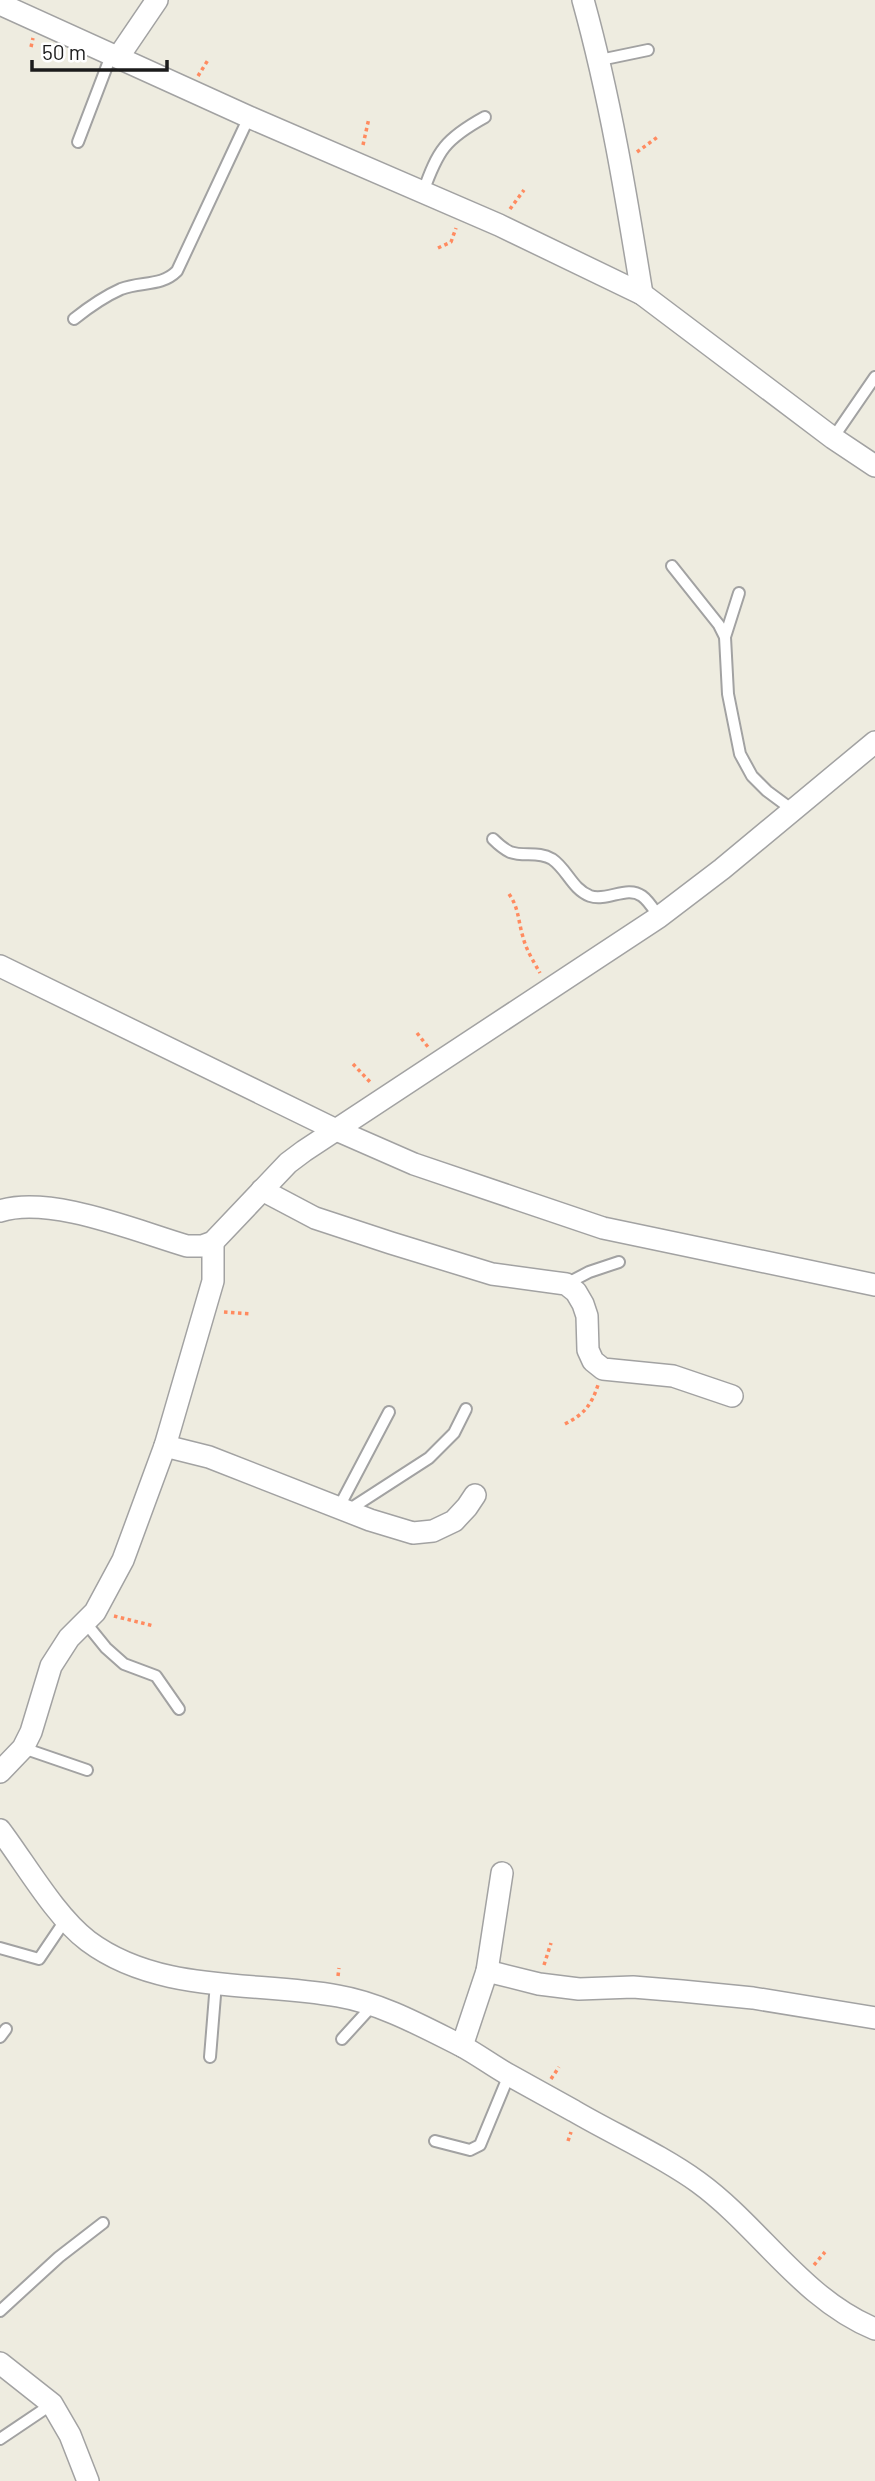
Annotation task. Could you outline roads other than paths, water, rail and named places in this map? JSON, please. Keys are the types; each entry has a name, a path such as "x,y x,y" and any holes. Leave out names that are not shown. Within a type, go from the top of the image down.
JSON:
{"street":[{"path":"116,55 158,0"},
{"path":"583,0 600,60 621,164 642,294"},
{"path":"0,4 463,210 642,294 875,467"},
{"path":"0,1211 13,1207 40,1207 84,1215 187,1246 202,1246 213,1242 288,1163 334,1129 659,917 794,811 875,742"},
{"path":"0,966 334,1129 414,1164 603,1228 875,1285"},
{"path":"262,1190 315,1218 391,1243 492,1274 566,1284 576,1292 583,1304 587,1315 588,1350 593,1361 603,1370 673,1376 732,1396"},
{"path":"0,1772 23,1748 31,1732 51,1666 69,1638 90,1617 123,1560 164,1446 205,1310 213,1280 213,1242"},
{"path":"164,1446 209,1457 393,1528 413,1533 433,1531 454,1521 475,1495"},
{"path":"0,1830 66,1919 86,1940 118,1959 144,1970 216,1983 338,1996 373,2005 462,2046 509,2075 612,2130 699,2183 769,2245 814,2292 837,2310 875,2329"},
{"path":"462,2046 487,1971 502,1873"},
{"path":"487,1971 539,1984 579,1989 634,1987 682,1991 767,2000 875,2018"},
{"path":"0,2363 52,2404 70,2435 88,2481"}],"lane":[{"path":"600,60 648,50"},
{"path":"78,142 116,55"},
{"path":"74,319 112,293 124,288 168,280 177,271 249,117"},
{"path":"423,192 434,163 446,145 460,131 485,117"},
{"path":"833,438 875,377"},
{"path":"672,566 719,625 725,637"},
{"path":"739,593 725,637 728,694 740,754 752,776 794,811"},
{"path":"493,839 508,851 543,855 555,862 580,892 607,898 627,892 643,896 659,917"},
{"path":"566,1284 589,1272 619,1262"},
{"path":"343,1509 429,1458 454,1433 466,1409"},
{"path":"343,1509 389,1412"},
{"path":"90,1617 107,1648 124,1664 156,1676 179,1709"},
{"path":"23,1748 86,1770"},
{"path":"0,1948 39,1959 66,1919"},
{"path":"210,2057 216,1983"},
{"path":"342,2039 373,2005"},
{"path":"435,2141 470,2150 480,2145 509,2075"},
{"path":"0,2311 59,2257 103,2223"},
{"path":"0,2439 52,2404"}]}
